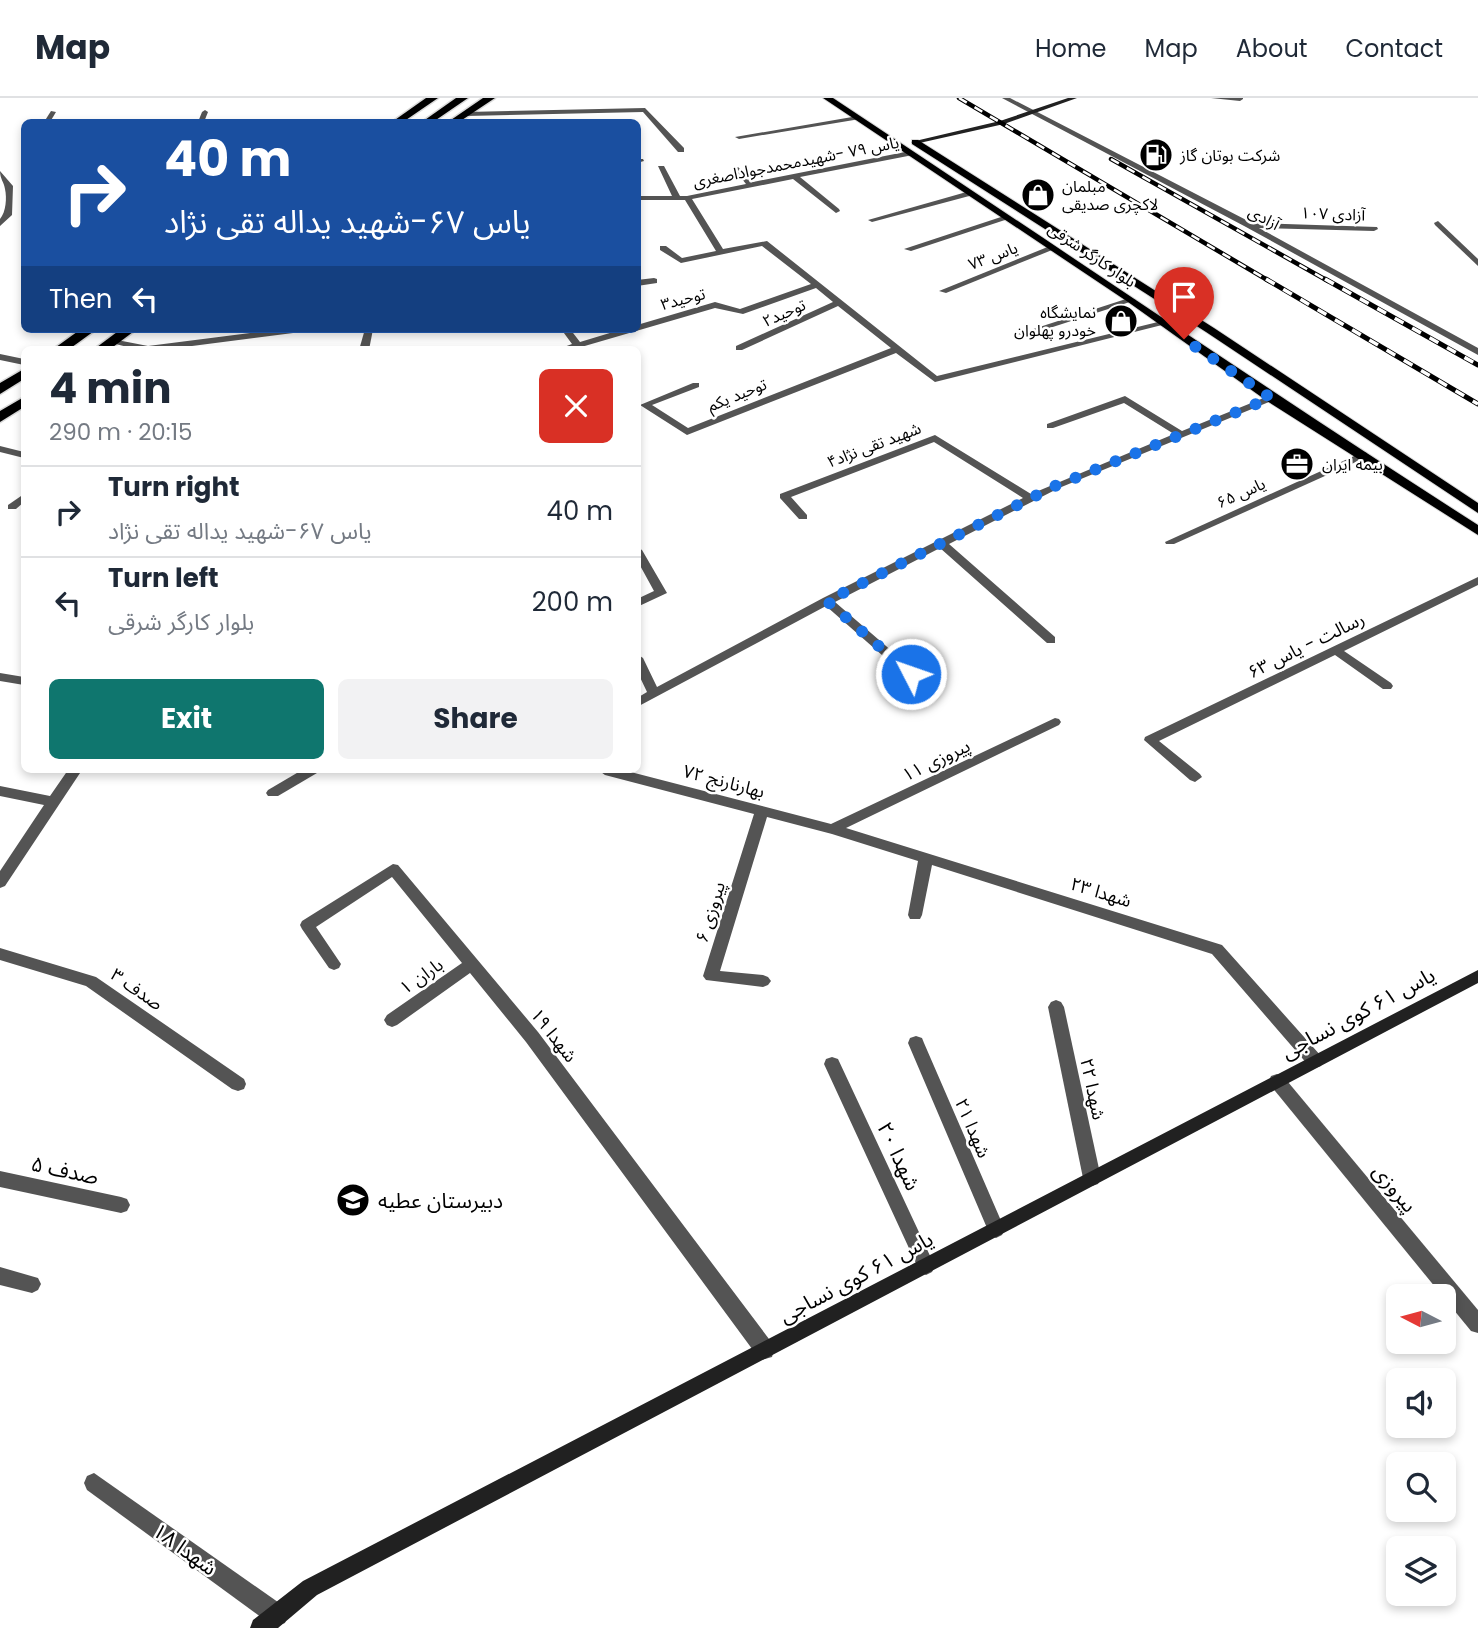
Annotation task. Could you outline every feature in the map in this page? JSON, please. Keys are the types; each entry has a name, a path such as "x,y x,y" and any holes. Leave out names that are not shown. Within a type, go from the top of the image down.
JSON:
{"highway":[{"path":"402,119 433,98"},
{"path":"432,119 463,98"},
{"path":"458,119 490,98"},
{"path":"65,346 84,333"},
{"path":"106,346 124,333"},
{"path":"0,390 21,375"},
{"path":"0,418 21,403"}],"main road":[{"name":"بلوار کارگر شرقی","path":"827,98 913,147 1210,330 1478,509"},
{"name":"بلوار کارگر شرقی","path":"848,98 970,193 1132,300 1162,324 1271,398 1478,531"}],"street":[{"name":"آزادی","path":"1005,98 1249,225 1477,351"},
{"path":"913,147 1033,114 1074,98"},
{"path":"1214,98 1240,99"},
{"path":"466,114 645,110 681,150"},
{"path":"202,119 205,111"},
{"path":"603,111 606,119"},
{"path":"49,119 53,112"},
{"path":"738,136 858,118"},
{"name":"یاس ۷۹ -شهیدمحمدجواداصغری","path":"641,198 682,198 794,176 913,147"},
{"path":"661,167 721,252"},
{"path":"738,169 751,185"},
{"path":"0,173 9,186 8,215 0,224"},
{"path":"794,176 836,211"},
{"path":"872,220 970,193"},
{"path":"908,249 1007,218"},
{"path":"1438,223 1478,264"},
{"name":"آزادی ۱۰۷","path":"1249,225 1374,229"},
{"path":"663,248 681,261 764,243 935,379 1162,324"},
{"name":"یاس ۷۳","path":"943,291 1053,248"},
{"path":"641,283 654,281"},
{"name":"توحید۳","path":"641,326 715,305 740,312 817,285"},
{"path":"1022,334 1132,300"},
{"name":"توحید۲","path":"739,348 839,303"},
{"path":"171,346 270,333"},
{"path":"568,333 578,345"},
{"name":"توحید۳","path":"575,346 618,333"},
{"name":"توحید یکم","path":"696,385 645,405 687,432 897,349"},
{"path":"0,357 21,361"},
{"path":"641,702 827,601 1031,498 1271,398"},
{"path":"1050,426 1125,399 1181,434"},
{"name":"شهید تقی نژاد۴","path":"803,516 784,496 935,438 1031,498"},
{"path":"0,449 21,453"},
{"name":"یاس ۶۵","path":"1170,542 1363,455"},
{"path":"12,507 21,500"},
{"path":"941,544 1051,640"},
{"path":"641,557 661,593 641,601"},
{"name":"رسالت - یاس ۶۳","path":"1195,777 1150,740 1478,581"},
{"path":"827,601 911,674"},
{"path":"1335,650 1387,686"},
{"path":"641,666 654,694"},
{"path":"0,677 21,680"},
{"name":"پیروزی ۱۱","path":"832,829 1055,722"},
{"path":"0,882 73,773"},
{"path":"273,793 307,773"},
{"name":"بهارنارنج ۷۲","path":"618,773 832,829"},
{"path":"0,791 55,802"},
{"name":"پیروزی ۶","path":"762,810 711,976 763,981"},
{"name":"شهدا ۲۳","path":"832,829 1217,948 1315,1062"},
{"path":"915,915 926,858"},
{"name":"شهدا ۱۹","path":"334,964 307,925 393,869 532,1037 765,1350"},
{"name":"صدف ۳","path":"0,954 91,981 238,1084"},
{"name":"باران ۱","path":"392,1020 472,964"},
{"name":"یاس ۶۱ کوی نساجی","path":"269,1622 310,1588 1478,976"},
{"name":"شهدا ۲۲","path":"1056,1007 1092,1178"},
{"name":"شهدا ۲۱","path":"916,1043 996,1229"},
{"name":"شهدا ۲۰","path":"832,1064 926,1266"},
{"name":"پیروزی","path":"1277,1082 1478,1324"},
{"name":"صدف ۵","path":"0,1179 121,1205"},
{"path":"0,1276 32,1284"},
{"name":"شهدا ۱۸","path":"94,1483 269,1622"}],"railway":[{"path":"959,98 1269,281"},
{"path":"1111,159 1328,281"},
{"path":"1266,279 1478,404"},
{"path":"1325,279 1478,365"}],"place":[{"name":"شرکت بوتان گاز","path":"1156,155"},
{"name":"مبلمان لاکچری صدیقی","path":"1038,195"},
{"name":"نمایشگاه خودرو پهلوان","path":"1121,321"},
{"name":"بیمه ایران","path":"1297,464"},
{"name":"دبیرستان عطیه","path":"353,1200"}],"route":[{"path":"911,674 827,601 1055,486 1271,398 1184,339"}]}
